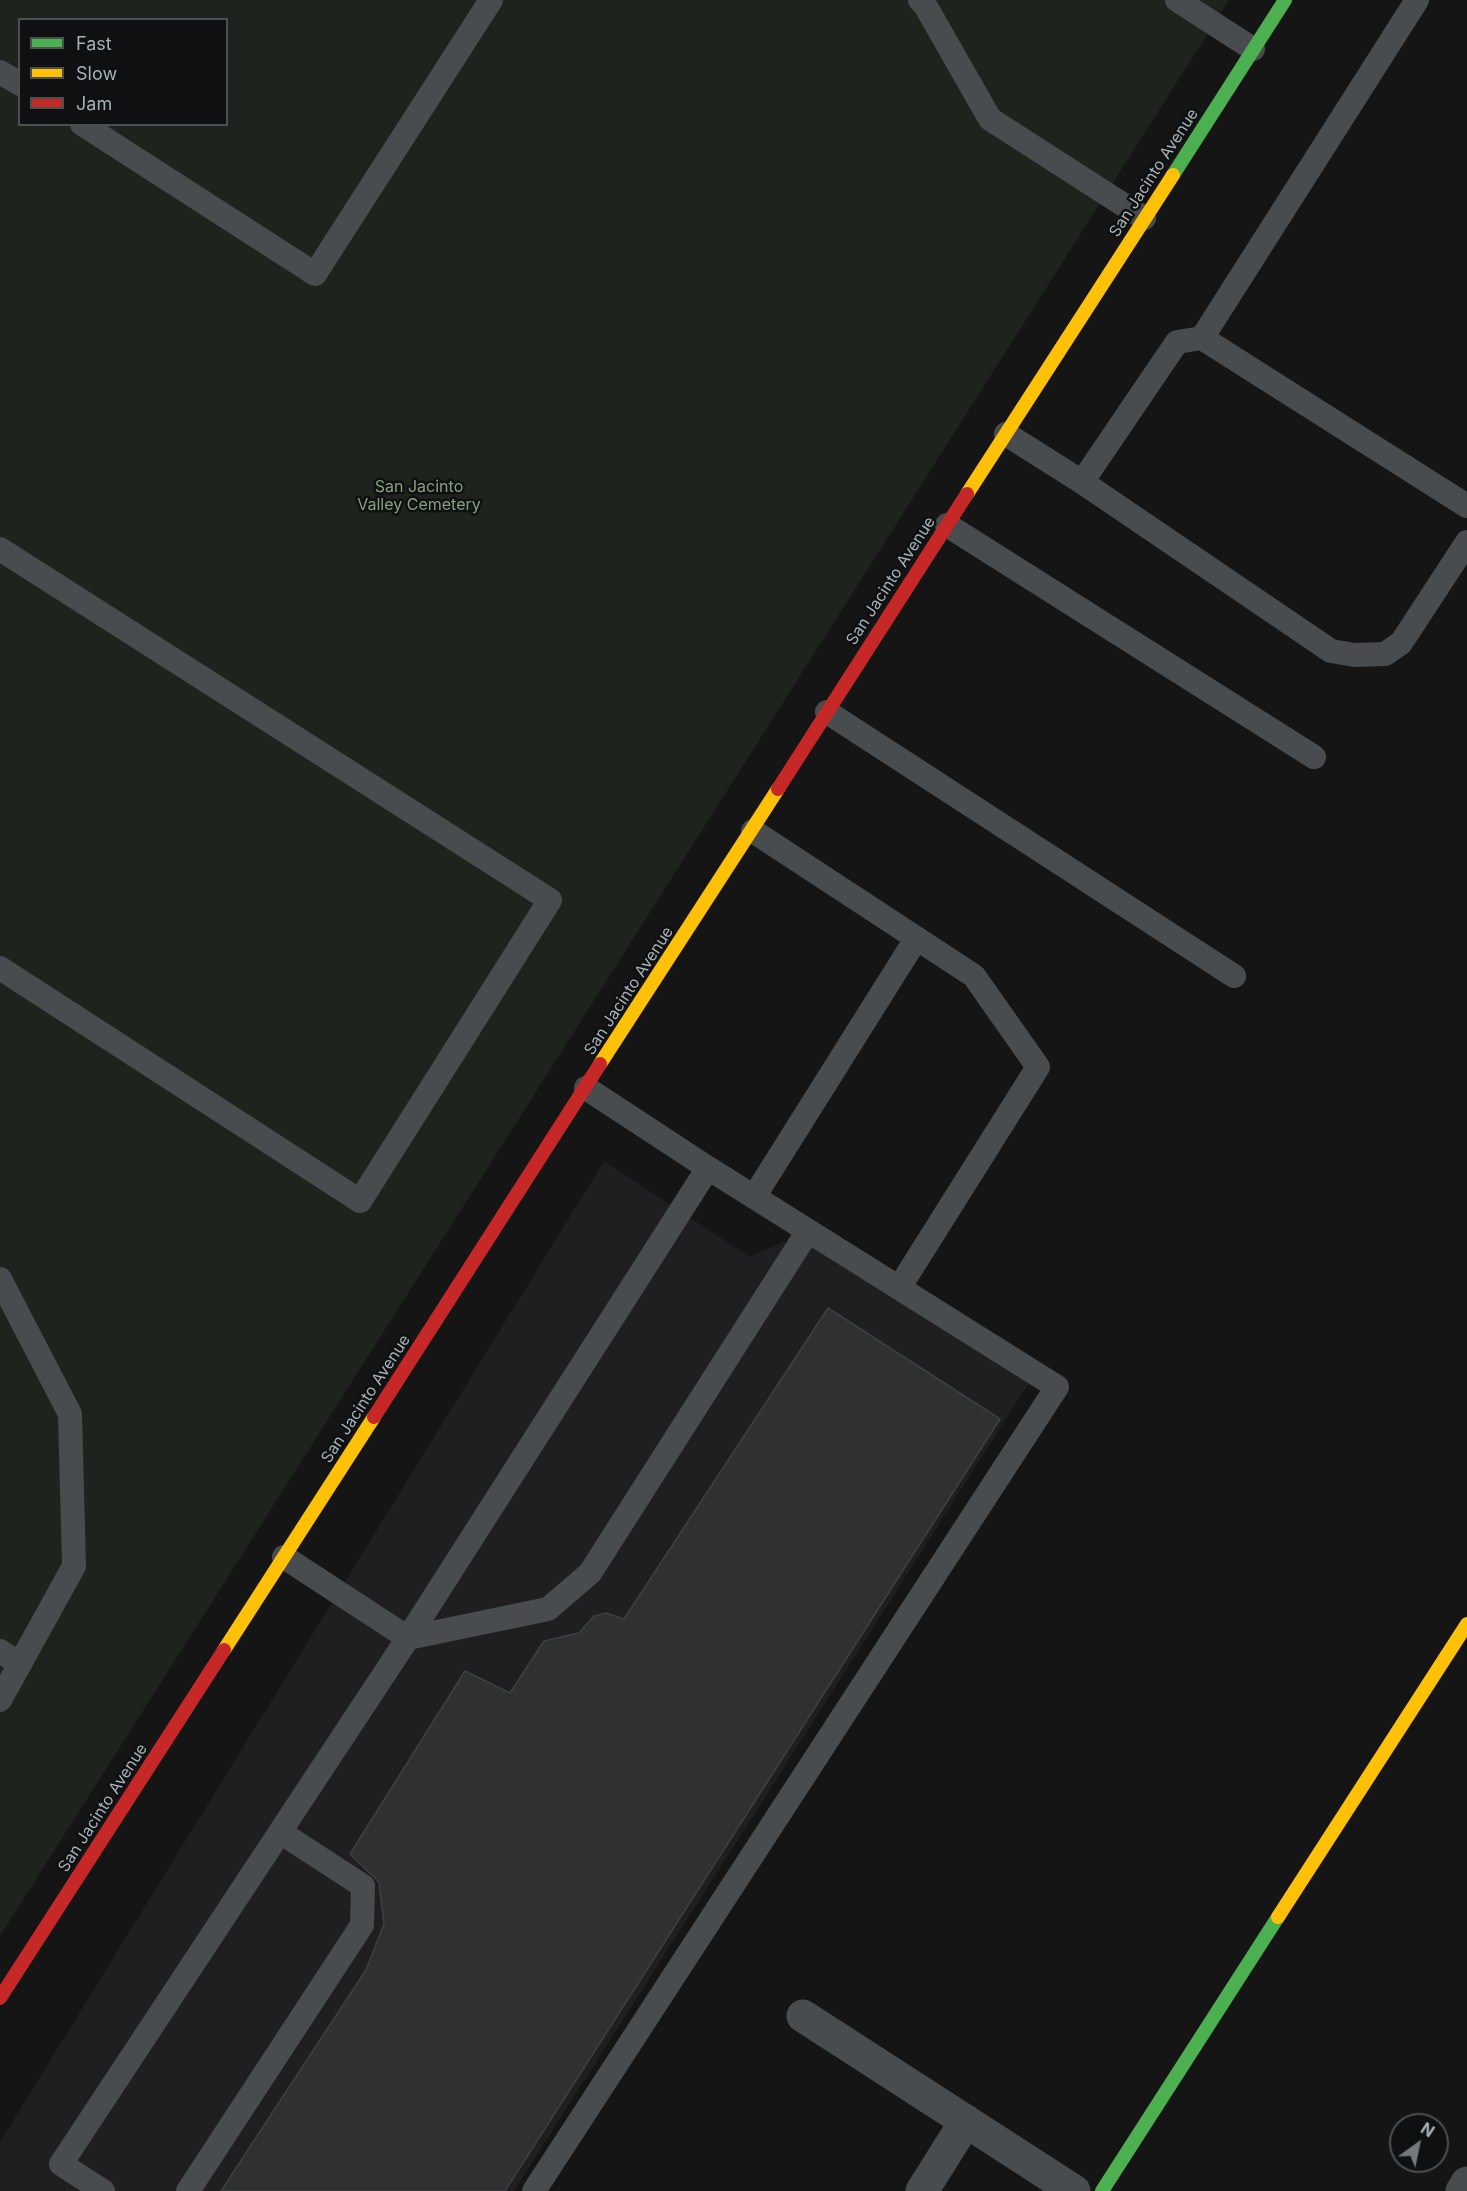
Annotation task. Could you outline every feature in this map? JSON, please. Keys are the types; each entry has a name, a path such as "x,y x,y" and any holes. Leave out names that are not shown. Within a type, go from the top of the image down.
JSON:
{"main road":[{"name":"San Jacinto Avenue","path":"0,1998 753,831 827,712 1285,0"},
{"path":"1102,2191 1467,1624"}],"street":[{"path":"803,2016 1074,2191"},
{"path":"922,2191 966,2121"},
{"path":"1462,2191 1467,2182"}],"lane":[{"path":"85,126 315,274 491,0"},
{"path":"920,0 990,119 1144,218"},
{"path":"1177,0 1253,49"},
{"path":"1202,338 1414,1"},
{"path":"0,72 18,83"},
{"path":"1082,482 1177,342 1202,338 1467,506"},
{"path":"1006,434 1082,482 1331,651 1355,655 1385,654 1401,643 1467,542"},
{"path":"947,525 1314,757"},
{"path":"0,549 549,900 360,1201 0,968"},
{"path":"827,712 1234,976"},
{"path":"753,831 974,976 1038,1067 899,1288"},
{"path":"754,1197 916,939"},
{"path":"534,2191 1057,1387 708,1168 586,1088"},
{"path":"103,2191 61,2164 408,1638 708,1168"},
{"path":"284,1557 408,1638 548,1609 590,1573 808,1231"},
{"path":"0,1279 70,1414 74,1566 10,1657 0,1700"},
{"path":"188,2191 363,1925 363,1886 280,1832"}],"shaded area":[{"path":"604,1161 750,1257 783,1242 823,1250 1029,1383 514,2191 0,2191 0,2142"}],"green space":[{"name":"San Jacinto Valley Cemetery","path":"0,0 1229,0 0,1936"}],"building":[{"path":"828,1308 1000,1419 505,2191 221,2191 366,1970 384,1924 379,1882 350,1854 465,1671 510,1693 544,1641 579,1633 594,1616 606,1613 624,1619"}],"traffic: fast":[{"path":"1173,175 1285,0"},
{"path":"1102,2191 1278,1917"}],"traffic: slow":[{"path":"967,494 1173,175"},
{"path":"600,1064 778,789"},
{"path":"224,1650 374,1417"},
{"path":"1278,1917 1467,1624"}],"traffic: jam":[{"path":"778,789 967,494"},
{"path":"374,1417 600,1064"},
{"path":"0,1998 224,1650"}]}
